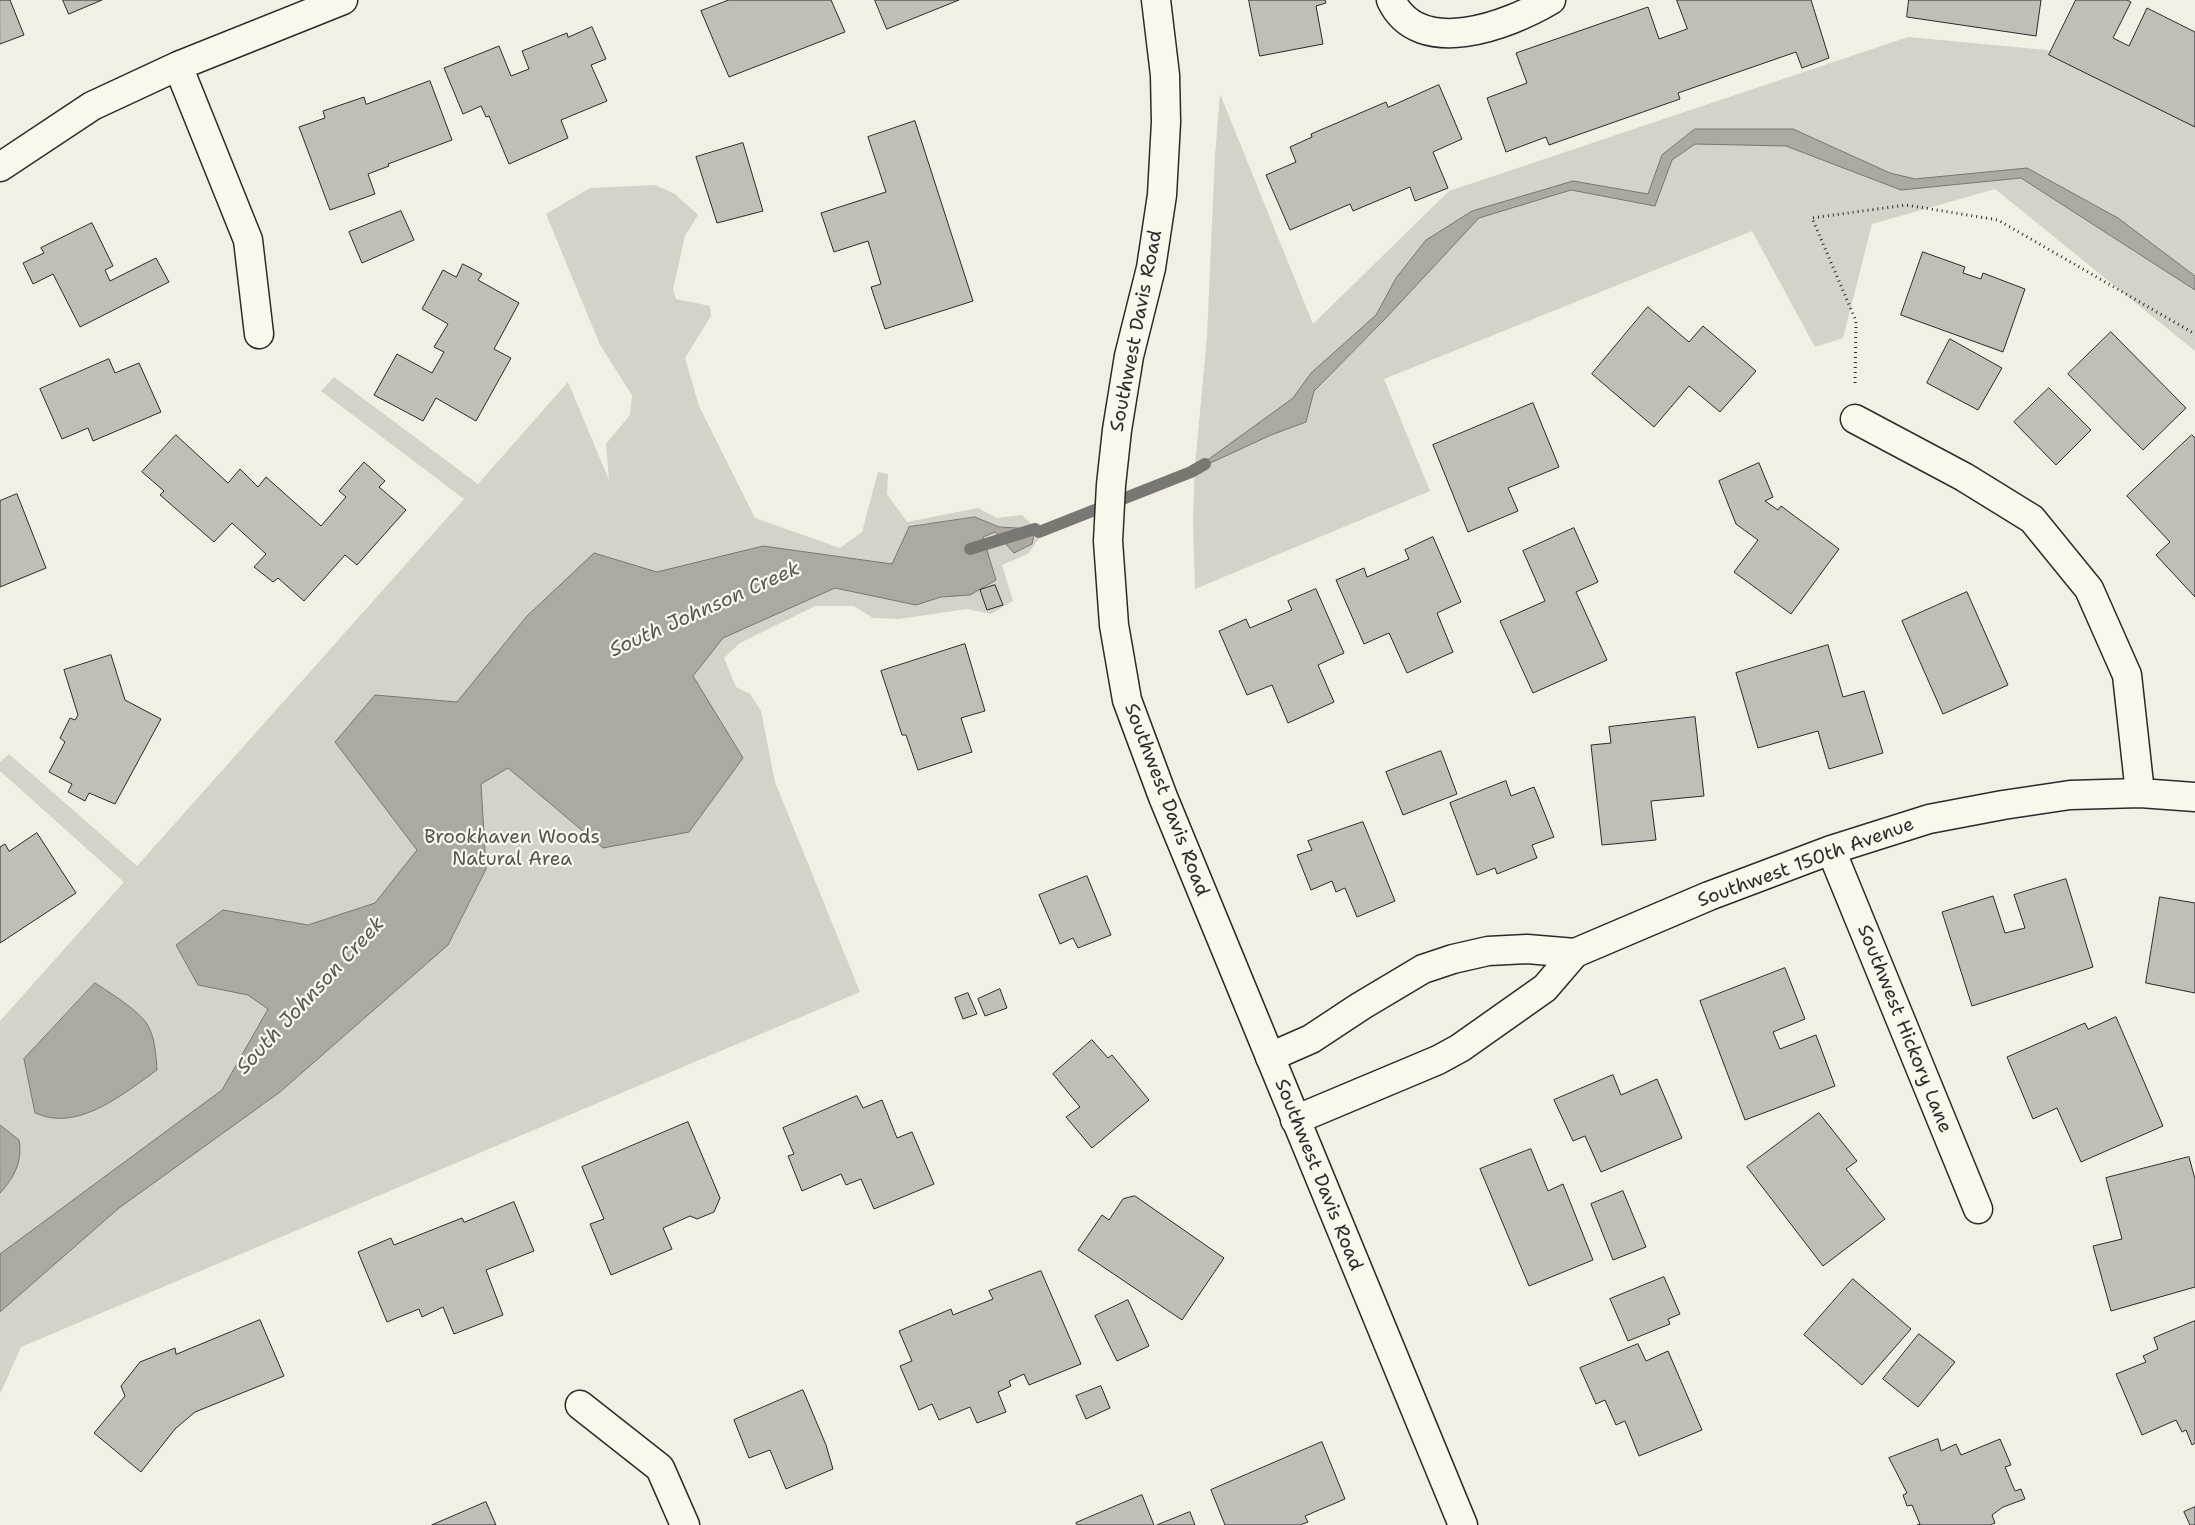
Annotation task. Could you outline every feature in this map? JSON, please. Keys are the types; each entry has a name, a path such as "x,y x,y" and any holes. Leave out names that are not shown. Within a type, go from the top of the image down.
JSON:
{"street":[{"path":"0,168 92,106 178,66 343,0"},
{"name":"Southwest Davis Road","path":"1156,0 1165,75 1166,122 1162,195 1151,268 1128,356 1111,485 1108,541 1114,625 1127,700 1163,798 1463,1525"},
{"path":"1390,0 1396,11 1415,26 1435,32 1452,33 1504,23 1530,12 1551,0"},
{"path":"178,66 248,240 259,334"},
{"path":"1855,419 1964,477 2032,519 2089,588 2127,675 2140,793"},
{"name":"Southwest 150th Avenue","path":"1296,1120 1438,1060 1460,1048 1545,988 1575,953 1709,896 1831,850 1929,819 2003,804 2070,795 2140,793 2195,797"},
{"name":"Southwest Hickory Lane","path":"1831,850 1978,1209"},
{"name":"Southwest 150th Avenue","path":"1270,1056 1311,1039 1423,969 1452,959 1488,951 1527,949 1575,953"},
{"path":"580,1405 660,1468 686,1525"}],"path":[{"path":"1855,419 1856,321 1812,218 1906,205 1998,220 2195,334"}],"green space":[{"path":"1908,37 2047,50 2195,123 2195,351 1995,189 1872,224 1843,338 1815,347 1752,231 1384,379 1430,491 1195,589 1193,520 1195,466 1207,337 1215,156 1220,94 1313,324 1449,191"},
{"name":"Brookhaven Woods Natural Area","path":"655,185 675,194 698,215 685,236 673,290 676,299 710,306 711,316 685,358 699,406 755,518 840,548 862,532 878,472 888,474 887,494 907,522 978,508 997,518 1022,515 1042,534 1028,554 1002,565 1013,601 991,614 967,609 899,619 873,618 854,606 815,606 740,643 724,658 736,687 750,694 761,711 775,782 860,992 21,1347 0,1394 0,1021 124,882 0,771 0,762 9,754 137,866 464,499 321,391 334,377 478,484 568,382 609,480 606,444 630,415 632,395 600,345 546,214 590,188"}],"water":[{"path":"1695,129 1793,129 1890,173 1915,179 2027,168 2118,218 2195,276 2195,290 2021,178 1901,190 1786,146 1695,144 1672,160 1655,206 1571,190 1479,218 1385,319 1314,391 1306,422 1271,435 1191,472 1293,398 1311,373 1376,315 1396,278 1426,240 1472,211 1573,181 1648,194 1662,155"},
{"path":"975,517 999,527 1035,529 1032,544 1014,553 995,532 983,537 996,580 970,595 941,597 916,605 835,588 723,638 693,676 743,758 689,832 603,848 508,768 481,784 486,869 448,945 280,1092 119,1208 0,1312 0,1254 222,1090 268,1009 248,995 198,985 176,945 223,910 308,925 375,903 417,850 335,742 375,695 457,702 527,616 594,553 657,572 763,546 892,564 909,527"},
{"path":"95,983 130,1007 147,1024 156,1052 157,1070 109,1103 81,1115 68,1118 54,1118 35,1113 24,1059"},
{"path":"0,1125 19,1140 20,1155 13,1175 0,1193"}],"building":[{"path":"0,0 10,0 24,35 0,44"},
{"path":"63,0 102,0 69,14"},
{"path":"729,0 831,0 845,32 729,77 701,11"},
{"path":"875,0 959,0 887,29"},
{"path":"1249,0 1325,0 1326,3 1316,6 1323,44 1260,56"},
{"path":"1677,0 1811,0 1829,58 1802,68 1796,52 1678,93 1680,99 1549,145 1546,137 1506,152 1487,98 1527,83 1516,53 1648,7 1659,39 1687,29"},
{"path":"1909,0 2041,0 2036,36 1907,17"},
{"path":"2076,0 2127,0 2131,2 2113,38 2129,46 2147,8 2195,32 2195,127 2049,55"},
{"path":"592,27 606,59 591,65 607,101 561,120 568,138 509,164 489,116 486,117 481,106 463,114 444,68 499,46 511,76 529,69 522,51 567,33 568,37"},
{"path":"430,81 452,140 388,164 389,166 368,174 375,194 330,210 299,127 325,118 323,111 364,97 366,104"},
{"path":"1439,85 1462,139 1433,152 1448,188 1415,201 1410,187 1353,211 1350,204 1290,230 1266,175 1296,162 1290,147 1312,137 1311,134 1386,102 1388,107"},
{"path":"915,121 973,301 885,329 871,287 881,284 868,241 834,252 821,213 886,192 868,137"},
{"path":"743,143 763,211 717,223 696,157"},
{"path":"401,211 414,240 362,263 349,232"},
{"path":"92,223 113,266 105,270 110,281 156,258 169,282 80,327 53,274 33,284 23,263 44,253 41,248"},
{"path":"1923,252 1965,267 1963,273 1981,279 1983,273 2025,289 2003,352 1901,315"},
{"path":"463,264 482,274 478,280 519,303 494,349 511,358 476,421 436,398 423,421 374,395 397,354 432,373 444,352 434,347 448,324 422,309 443,270 456,277"},
{"path":"1648,307 1689,342 1703,326 1756,371 1720,412 1689,386 1654,427 1592,374"},
{"path":"2111,332 2186,408 2143,450 2068,374"},
{"path":"1950,339 2002,368 1978,410 1927,383"},
{"path":"109,359 115,373 139,363 161,412 93,441 88,428 62,439 40,389"},
{"path":"2049,388 2091,430 2056,465 2014,422"},
{"path":"1533,403 1559,467 1508,488 1518,511 1468,532 1433,445"},
{"path":"176,435 228,483 240,469 258,487 266,477 321,526 346,497 339,491 364,462 385,481 379,487 406,510 357,565 345,555 304,601 278,578 273,582 254,567 266,554 232,523 214,542 160,495 164,491 142,472"},
{"path":"2192,435 2195,438 2195,597 2156,555 2170,542 2127,496"},
{"path":"1759,463 1773,497 1765,501 1778,510 1781,506 1839,549 1791,614 1734,572 1758,540 1736,524 1719,481"},
{"path":"17,494 46,568 0,587 0,501"},
{"path":"1574,528 1598,582 1576,592 1607,660 1533,693 1500,621 1545,601 1523,551"},
{"path":"1433,537 1461,602 1437,613 1453,652 1407,673 1389,633 1364,644 1336,580 1364,568 1367,577 1409,559 1405,550"},
{"path":"995,585 1003,605 987,610 980,590"},
{"path":"1316,589 1344,653 1318,665 1334,702 1288,723 1272,685 1247,695 1219,631 1246,619 1250,628 1292,610 1288,601"},
{"path":"1967,592 2008,685 1943,714 1902,621"},
{"path":"965,644 985,711 961,718 972,752 918,770 906,735 902,735 881,671"},
{"path":"1828,645 1843,697 1864,691 1883,753 1829,769 1818,731 1758,748 1736,673"},
{"path":"111,655 125,700 161,719 115,804 89,793 85,801 68,792 72,784 49,772 65,742 60,738 70,718 75,720 78,715 64,670"},
{"path":"1695,717 1704,796 1651,801 1656,840 1602,845 1591,745 1611,743 1609,727"},
{"path":"1441,751 1457,794 1403,815 1386,772"},
{"path":"1506,781 1511,796 1534,787 1554,837 1532,845 1537,858 1497,874 1495,868 1477,875 1450,803"},
{"path":"1363,822 1395,901 1357,917 1345,888 1336,892 1332,881 1311,890 1297,855 1312,850 1308,841"},
{"path":"37,833 76,893 0,943 0,847 5,844 9,851"},
{"path":"1087,876 1111,935 1078,948 1073,938 1060,944 1039,895"},
{"path":"2066,879 2093,967 1972,1006 1942,912 1993,896 2005,933 2025,928 2014,895"},
{"path":"2160,897 2195,903 2195,993 2146,983"},
{"path":"1785,968 1805,1019 1773,1032 1780,1049 1816,1035 1835,1086 1745,1120 1700,1001"},
{"path":"1000,989 1007,1008 985,1016 978,999"},
{"path":"968,993 977,1014 963,1019 955,998"},
{"path":"2116,1017 2163,1126 2081,1162 2057,1108 2033,1119 2007,1057 2085,1023 2088,1029"},
{"path":"1092,1040 1108,1058 1112,1055 1149,1100 1092,1148 1066,1117 1080,1107 1053,1074"},
{"path":"1613,1075 1621,1095 1657,1079 1682,1138 1601,1172 1585,1136 1573,1141 1554,1100"},
{"path":"857,1096 863,1108 882,1100 897,1138 912,1132 934,1184 874,1209 861,1179 846,1185 841,1174 802,1191 788,1156 794,1154 783,1128"},
{"path":"1819,1113 1857,1161 1846,1169 1885,1219 1823,1266 1747,1167"},
{"path":"688,1122 720,1198 714,1212 697,1219 690,1216 663,1228 672,1249 611,1275 590,1224 604,1219 582,1167"},
{"path":"1531,1149 1548,1191 1563,1184 1593,1260 1529,1286 1480,1169"},
{"path":"2189,1157 2195,1179 2195,1287 2111,1311 2093,1246 2122,1239 2106,1178"},
{"path":"1623,1191 1646,1247 1613,1260 1591,1204"},
{"path":"1135,1196 1224,1258 1182,1320 1078,1250 1102,1215 1109,1220 1123,1199"},
{"path":"514,1202 534,1251 486,1270 503,1315 454,1334 443,1307 422,1317 419,1309 387,1322 358,1252 391,1238 394,1245 462,1218 464,1222"},
{"path":"1041,1271 1081,1364 1029,1385 1024,1374 1009,1381 1011,1386 998,1392 1006,1412 977,1423 970,1407 939,1420 932,1404 919,1410 900,1366 912,1361 899,1331 951,1309 953,1315 993,1299 989,1291"},
{"path":"1664,1277 1680,1314 1668,1319 1670,1324 1628,1341 1610,1299"},
{"path":"1853,1279 1911,1329 1862,1385 1804,1335"},
{"path":"1128,1300 1149,1346 1117,1361 1095,1316"},
{"path":"260,1320 284,1376 195,1412 175,1429 141,1472 94,1433 125,1396 121,1386 140,1362 175,1348 176,1354"},
{"path":"2195,1321 2195,1443 2192,1445 2186,1430 2182,1432 2176,1420 2142,1435 2116,1374 2146,1362 2143,1356 2158,1349 2154,1338"},
{"path":"1919,1334 1955,1362 1918,1407 1883,1379"},
{"path":"1638,1344 1646,1361 1668,1351 1702,1430 1639,1456 1625,1421 1616,1425 1605,1400 1596,1404 1580,1368"},
{"path":"1101,1386 1110,1408 1086,1419 1076,1396"},
{"path":"803,1390 826,1445 833,1469 786,1489 770,1450 749,1458 734,1420"},
{"path":"1938,1439 1941,1451 1956,1444 1961,1455 2000,1439 2011,1465 2005,1467 2015,1491 2021,1489 2025,1499 2003,1507 1992,1515 1995,1523 1990,1525 1917,1525 1920,1524 1912,1505 1907,1506 1903,1495 1907,1493 1889,1458"},
{"path":"1322,1442 1345,1499 1305,1516 1308,1522 1300,1525 1225,1525 1211,1490"},
{"path":"1142,1495 1154,1525 1077,1525 1076,1523"},
{"path":"486,1502 496,1525 432,1525"},
{"path":"2195,1507 2195,1525 2190,1525 2184,1512"},
{"path":"1190,1512 1195,1525 1157,1525"}],"waterway":[{"name":"South Johnson Creek","path":"970,549 1035,529 1039,532 1191,472 1205,464"}]}
